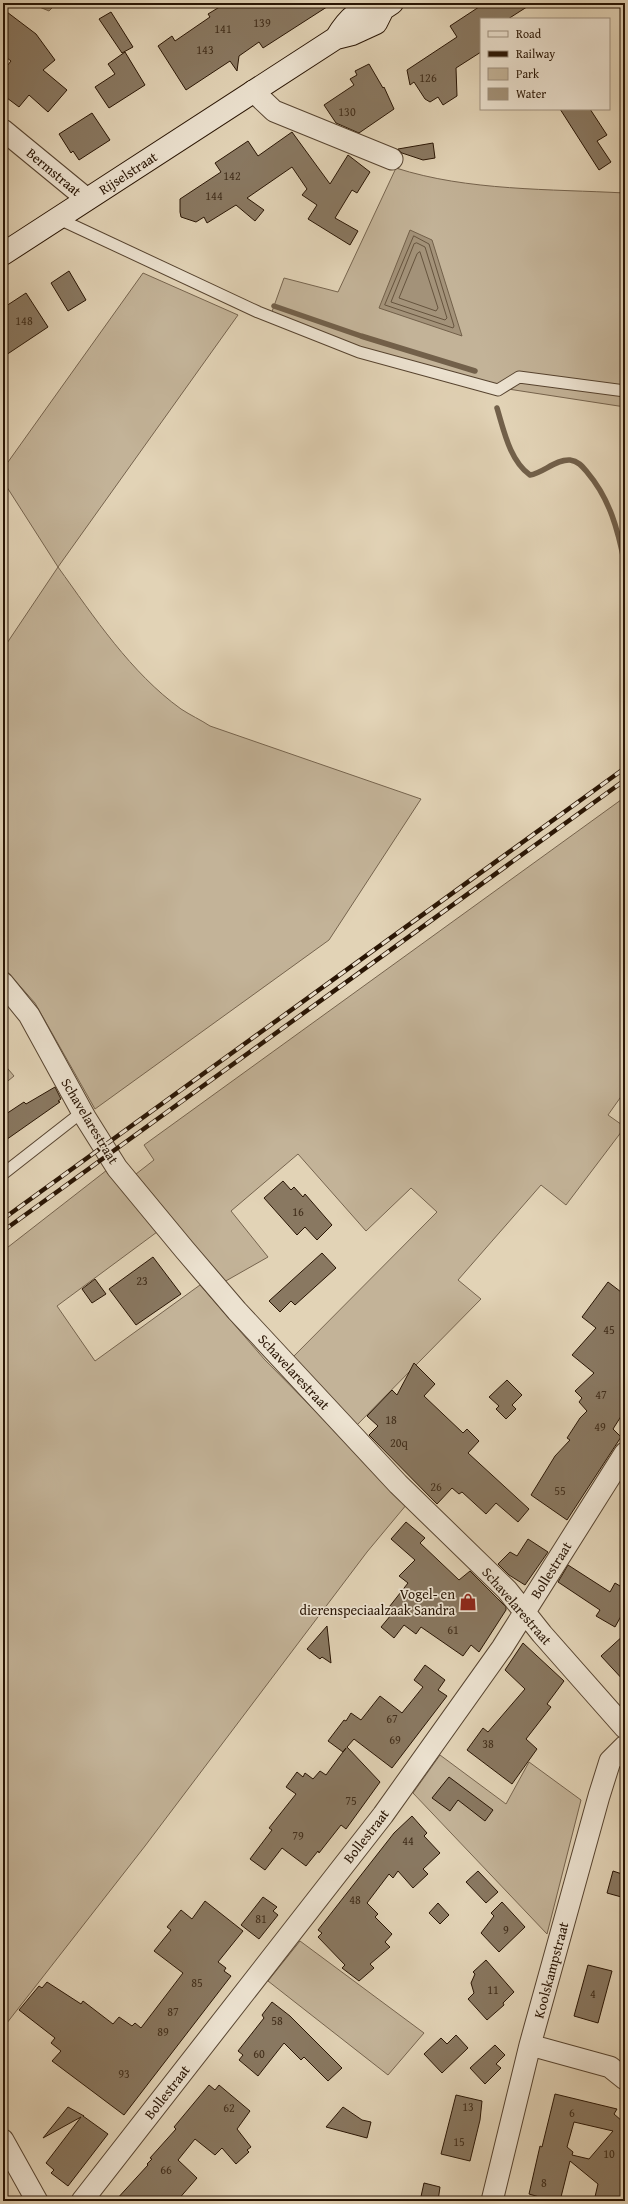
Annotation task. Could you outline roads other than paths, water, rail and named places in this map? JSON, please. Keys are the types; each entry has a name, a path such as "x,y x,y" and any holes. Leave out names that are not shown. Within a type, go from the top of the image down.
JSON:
{"street":[{"name":"Rijselstraat","path":"3,254 336,38 346,22 365,8 387,6"},
{"path":"253,91 274,111 392,159"},
{"name":"Bermstraat","path":"3,130 87,199"},
{"name":"Schavelarestraat","path":"3,983 29,1015 86,1117 118,1168 237,1311 398,1484 507,1590 542,1634 625,1728"},
{"name":"Bollestraat","path":"82,2201 383,1815 525,1612 625,1452"},
{"name":"Koolskampstraat","path":"492,2201 530,2045 610,1761 625,1746"},
{"path":"530,2045 610,2067 625,2079"},
{"path":"3,2140 36,2201"}],"lane":[{"path":"57,218 258,312 359,352 498,390 519,377 625,391"},
{"path":"3,1174 77,1116 86,1117"}],"water":[{"path":"35,3 57,3 49,11 37,6"},
{"path":"410,230 432,240 462,336 379,308"}],"waterway":[{"path":"274,306 361,336 475,371"},
{"path":"497,408 505,436 513,454 517,462 530,475 565,460 578,463 587,472 602,493 612,516 625,565"}],"railway":[{"path":"3,1219 625,768"},
{"path":"3,1231 625,780"}],"place":[{"name":"Vogel- en dierenspeciaalzaak Sandra","path":"468,1602"}]}
